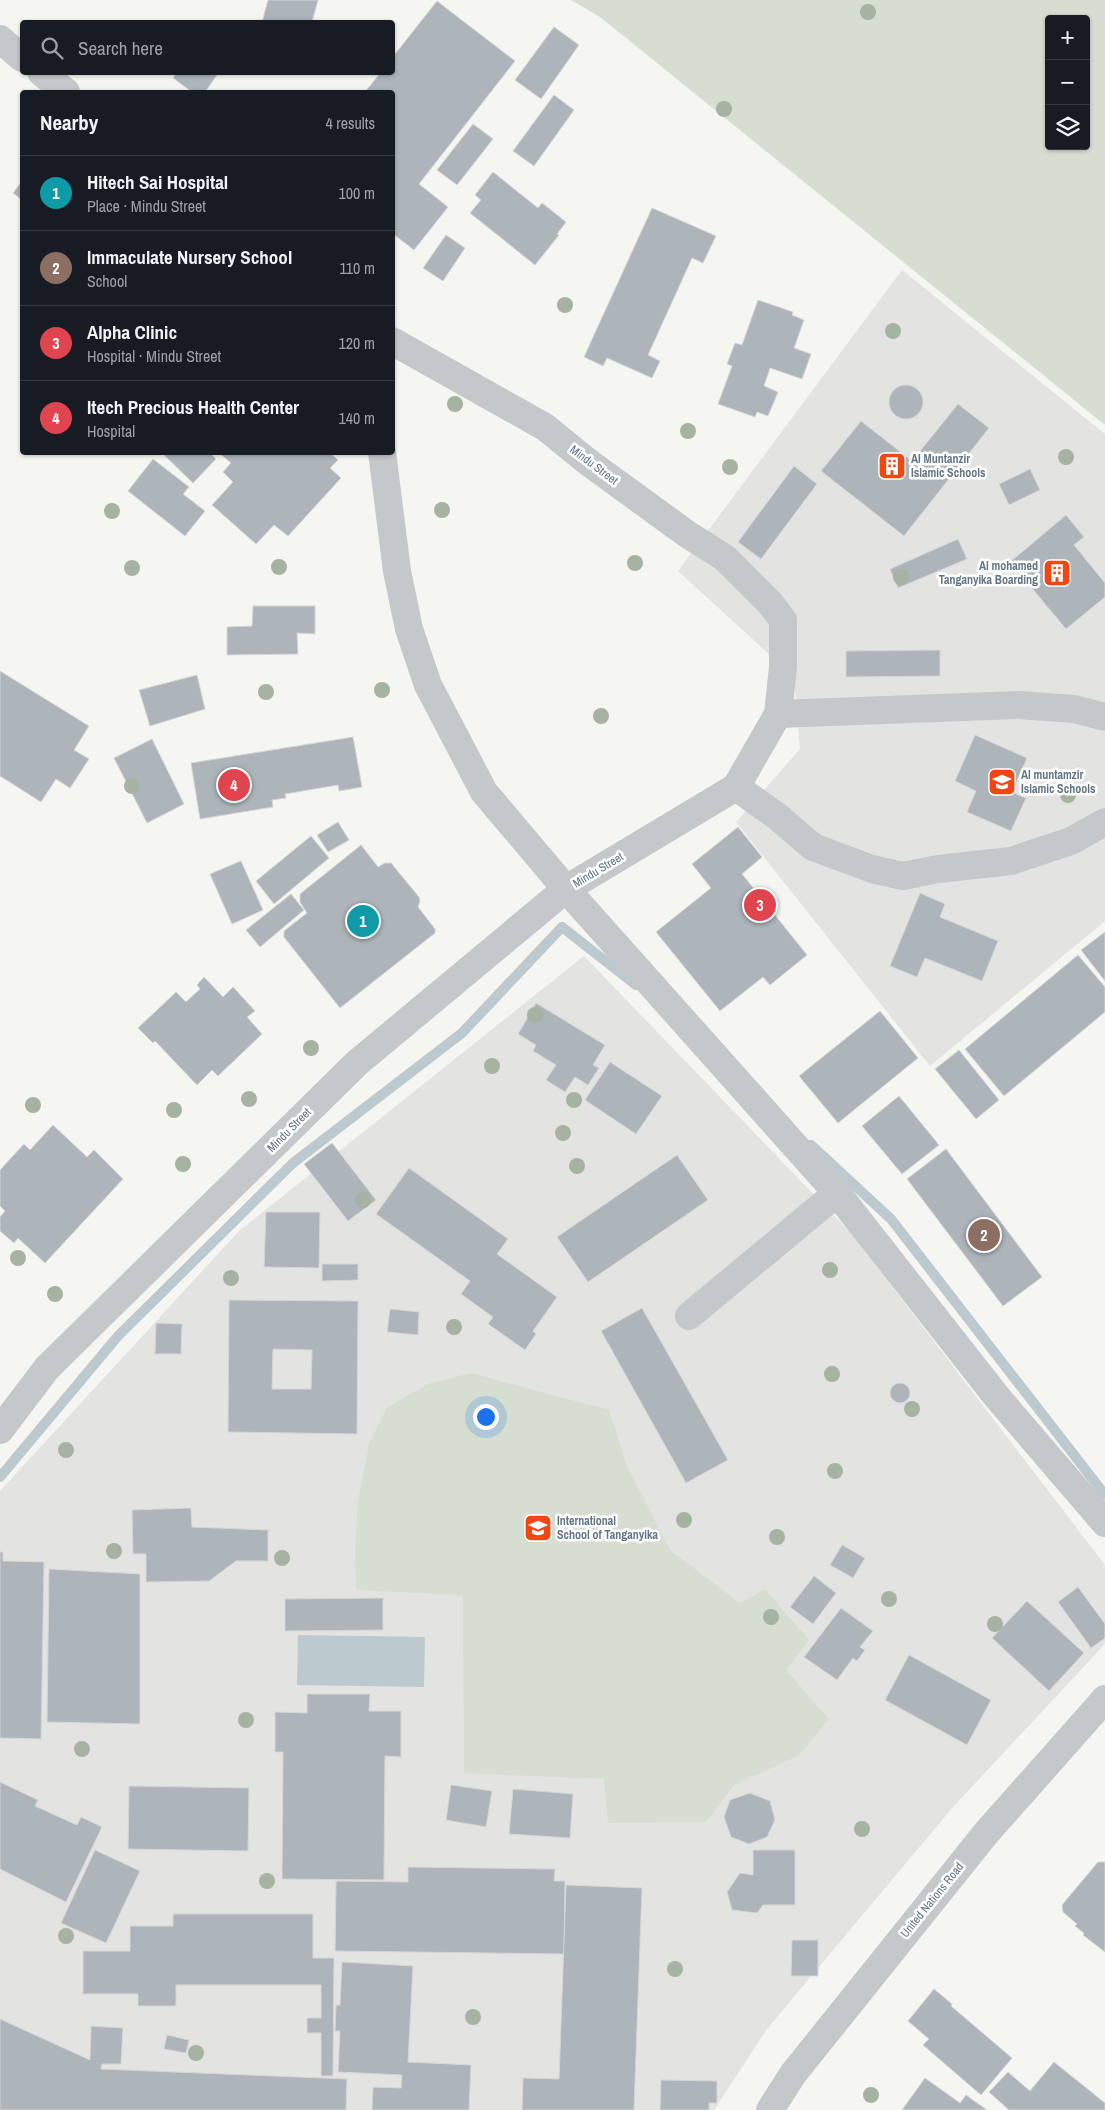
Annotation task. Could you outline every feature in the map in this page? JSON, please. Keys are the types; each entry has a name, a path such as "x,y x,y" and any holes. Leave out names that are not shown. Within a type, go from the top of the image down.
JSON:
{"street":[{"path":"0,39 20,56"},
{"path":"45,75 64,90"},
{"name":"Mindu Street","path":"0,1430 47,1368 357,1063 566,889 736,787 778,714 784,667 784,620 726,558 687,534 588,462 545,427 395,343"},
{"path":"382,455 397,571 409,629 428,685 484,792 566,889 837,1193 997,1397 1105,1523"},
{"path":"778,714 1019,705 1074,709 1105,717"},
{"path":"736,787 778,817 812,846 872,869 903,876 938,869 1011,860 1071,841 1105,822"},
{"path":"690,1316 837,1193"},
{"name":"United Nations Road","path":"770,2110 793,2074 987,1832 1105,1699"}],"shaded area":[{"path":"571,0 1105,0 1105,425 600,17"},
{"path":"902,270 1105,434 1105,921 930,1066 736,822 800,749 794,677 678,571"},
{"name":"International School of Tanganyika","path":"584,956 851,1233 1105,1565 1105,1644 953,1807 767,2029 714,2110 0,2110 0,1491 239,1231"},
{"path":"471,1373 609,1410 627,1466 670,1550 740,1603 765,1589 809,1640 786,1670 829,1719 798,1756 735,1784 706,1822 608,1823 604,1779 464,1773 463,1595 356,1590 355,1551 358,1502 369,1443 387,1407 431,1383"},
{"path":"298,1635 425,1637 424,1687 297,1685"}],"building":[{"path":"268,0 318,0 313,20 263,20"},
{"path":"437,1 515,61 419,184 448,207 414,250 395,235 395,90 367,90 379,75 395,75 395,54"},
{"path":"554,27 579,45 541,99 515,80"},
{"path":"175,75 217,75 206,90 189,90 173,78"},
{"path":"554,95 574,110 534,166 513,151"},
{"path":"473,124 493,139 457,185 437,170"},
{"path":"493,172 538,208 542,203 566,222 557,234 559,235 535,265 470,213 481,200 475,195"},
{"path":"20,184 20,198 13,193"},
{"path":"652,208 716,236 703,263 692,258 648,355 660,361 652,378 607,358 603,366 584,357"},
{"path":"446,235 465,248 443,281 423,268"},
{"path":"758,300 793,312 792,315 804,320 794,348 811,354 802,379 770,368 764,386 778,392 768,416 757,412 755,417 718,404 732,366 727,364 735,343 742,345"},
{"name":"Al Muntanzir Islamic Schools","path":"906,385 918,390 923,402 918,414 906,419 894,414 889,402 894,390"},
{"name":"Al Muntanzir Islamic Schools","path":"958,404 989,428 904,536 821,471 861,421 912,461"},
{"path":"164,455 212,455 216,459 193,483"},
{"path":"222,455 332,455 338,460 330,468 341,478 288,536 274,525 256,544 212,505 233,482 223,472 231,463"},
{"path":"153,459 189,487 183,494 205,511 185,536 128,491"},
{"path":"794,466 817,484 761,559 738,542"},
{"name":"Al Muntanzir Islamic Schools","path":"1030,469 1040,490 1009,505 999,484"},
{"name":"Al mohamed Tanganyika Boarding","path":"1066,515 1084,537 1074,545 1105,583 1105,597 1066,629 1010,562"},
{"path":"958,539 967,559 898,588 890,569"},
{"path":"253,606 315,606 315,634 297,633 298,654 227,655 227,627 252,626"},
{"path":"940,650 940,676 846,677 846,651"},
{"path":"0,671 89,726 74,750 89,759 70,788 56,779 41,802 0,776"},
{"path":"197,675 205,709 150,726 139,690"},
{"path":"975,735 1027,758 1012,792 1026,798 1011,831 967,812 976,791 955,781"},
{"path":"353,737 362,787 339,791 338,785 285,794 286,798 272,800 273,807 200,819 191,763"},
{"path":"152,739 184,804 147,823 114,758"},
{"path":"338,822 349,840 328,852 317,835"},
{"path":"738,827 762,857 742,874 807,955 770,985 763,977 720,1011 656,932 711,888 692,864"},
{"path":"311,836 329,858 274,904 256,881"},
{"path":"361,845 378,867 385,863 391,863 419,897 418,907 435,929 435,933 340,1008 284,937 284,931 307,913 300,902 300,894"},
{"path":"241,861 263,910 232,924 210,874"},
{"path":"920,893 945,904 940,917 998,941 982,981 925,958 917,977 890,966"},
{"path":"291,894 304,910 260,947 246,930"},
{"path":"1105,932 1105,981 1081,950"},
{"path":"1078,955 1105,987 1105,1012 1004,1096 965,1049"},
{"path":"204,977 223,997 233,987 255,1011 247,1017 262,1034 218,1076 212,1070 197,1085 155,1041 153,1043 138,1028 176,992 186,1002 200,989 197,985"},
{"path":"536,1003 605,1045 593,1065 599,1068 588,1085 575,1077 565,1092 546,1080 556,1065 533,1051 536,1045 518,1034"},
{"path":"880,1011 918,1058 838,1123 799,1076"},
{"path":"959,1050 999,1100 976,1119 935,1069"},
{"path":"610,1062 662,1096 636,1134 585,1100"},
{"path":"899,1096 939,1145 902,1174 862,1126"},
{"path":"53,1125 87,1157 94,1150 123,1179 45,1263 18,1238 14,1243 0,1231 0,1217 5,1211 0,1206 0,1170 24,1144 30,1150"},
{"path":"332,1143 376,1200 348,1221 304,1164"},
{"path":"946,1149 1042,1277 1003,1306 907,1179"},
{"path":"677,1155 708,1200 588,1282 557,1237"},
{"path":"409,1168 508,1239 497,1254 557,1297 533,1331 536,1334 525,1350 488,1324 493,1317 461,1294 470,1281 376,1214"},
{"path":"266,1212 320,1212 319,1268 264,1267"},
{"path":"322,1264 358,1264 358,1280 322,1281"},
{"path":"229,1300 358,1301 357,1434 228,1432","holes":["273,1349 312,1350 311,1389 272,1389"]},
{"path":"642,1308 728,1460 686,1483 601,1331"},
{"path":"390,1309 419,1312 418,1335 387,1332"},
{"path":"156,1323 182,1324 181,1354 155,1354"},
{"path":"896,1383 904,1383 910,1389 910,1397 904,1403 896,1403 890,1397 890,1389"},
{"path":"191,1508 192,1527 268,1530 268,1561 236,1561 209,1581 146,1582 146,1554 133,1554 132,1510"},
{"path":"842,1545 865,1558 853,1578 830,1565"},
{"path":"0,1552 3,1552 3,1561 44,1562 41,1739 0,1738"},
{"path":"49,1569 140,1574 140,1724 47,1722"},
{"path":"814,1576 836,1593 813,1624 790,1607"},
{"path":"1078,1587 1105,1624 1105,1638 1091,1648 1058,1602"},
{"path":"383,1598 383,1630 285,1631 285,1599"},
{"path":"1027,1601 1084,1653 1049,1691 992,1638"},
{"path":"841,1608 873,1631 860,1647 865,1650 857,1661 853,1658 837,1680 804,1657"},
{"path":"909,1655 991,1700 967,1745 885,1700"},
{"path":"307,1694 370,1694 369,1711 401,1711 401,1757 385,1756 384,1880 282,1879 283,1752 275,1752 275,1712 307,1713"},
{"path":"0,1782 38,1800 35,1806 77,1825 81,1817 102,1827 66,1902 0,1869"},
{"path":"451,1785 492,1791 486,1827 446,1820"},
{"path":"129,1786 249,1788 248,1851 128,1849"},
{"path":"513,1789 573,1794 570,1838 509,1834"},
{"path":"750,1793 770,1801 775,1820 767,1837 749,1844 731,1837 724,1817 730,1800"},
{"path":"95,1850 140,1871 106,1943 61,1923"},
{"path":"753,1850 795,1850 795,1905 763,1905 757,1913 732,1910 727,1892 740,1873 753,1875"},
{"path":"1098,1862 1105,1862 1105,1952 1083,1935 1084,1933 1075,1926 1077,1924 1063,1912 1062,1905"},
{"path":"408,1867 555,1869 554,1881 565,1881 564,1954 335,1951 336,1881 408,1882"},
{"path":"566,1885 642,1888 634,2110 522,2110 523,2078 559,2079"},
{"path":"173,1914 313,1914 313,1958 334,1958 333,2076 321,2076 321,2033 307,2033 307,2018 321,2018 321,1985 176,1985 176,2006 138,2006 138,1994 83,1994 83,1951 130,1951 130,1926 173,1926"},
{"path":"792,1940 818,1940 818,1976 791,1976"},
{"path":"342,1962 413,1966 408,2062 471,2065 469,2110 372,2110 373,2087 401,2088 402,2075 338,2072 340,2031 335,2031 336,2005 340,2005"},
{"path":"934,1989 1012,2058 981,2095 923,2045 929,2039 908,2021"},
{"path":"0,2019 90,2060 91,2026 123,2028 121,2064 102,2064 101,2069 347,2079 346,2110 0,2110"},
{"path":"167,2035 189,2040 186,2053 164,2049"},
{"path":"1054,2062 1105,2103 1105,2110 1009,2110 989,2092 1008,2072 1030,2091"},
{"path":"925,2078 960,2103 966,2095 987,2110 902,2110"},
{"path":"661,2080 717,2081 717,2103 709,2103 709,2110 660,2110"}],"waterway":[{"path":"0,1477 118,1336 293,1163 462,1033 562,927 636,985"},
{"path":"811,1145 891,1219 1105,1495"}],"place":[{"name":"Al Muntanzir Islamic Schools","path":"892,466"},
{"name":"Al mohamed Tanganyika Boarding","path":"1057,573"},
{"name":"Al muntamzir Islamic Schools","path":"1002,782"},
{"name":"Itech Precious Health Center","path":"234,785"},
{"name":"Alpha Clinic","path":"760,905"},
{"name":"Hitech Sai Hospital","path":"363,921"},
{"name":"Immaculate Nursery School","path":"984,1235"},
{"name":"International School of Tanganyika","path":"538,1528"}]}
